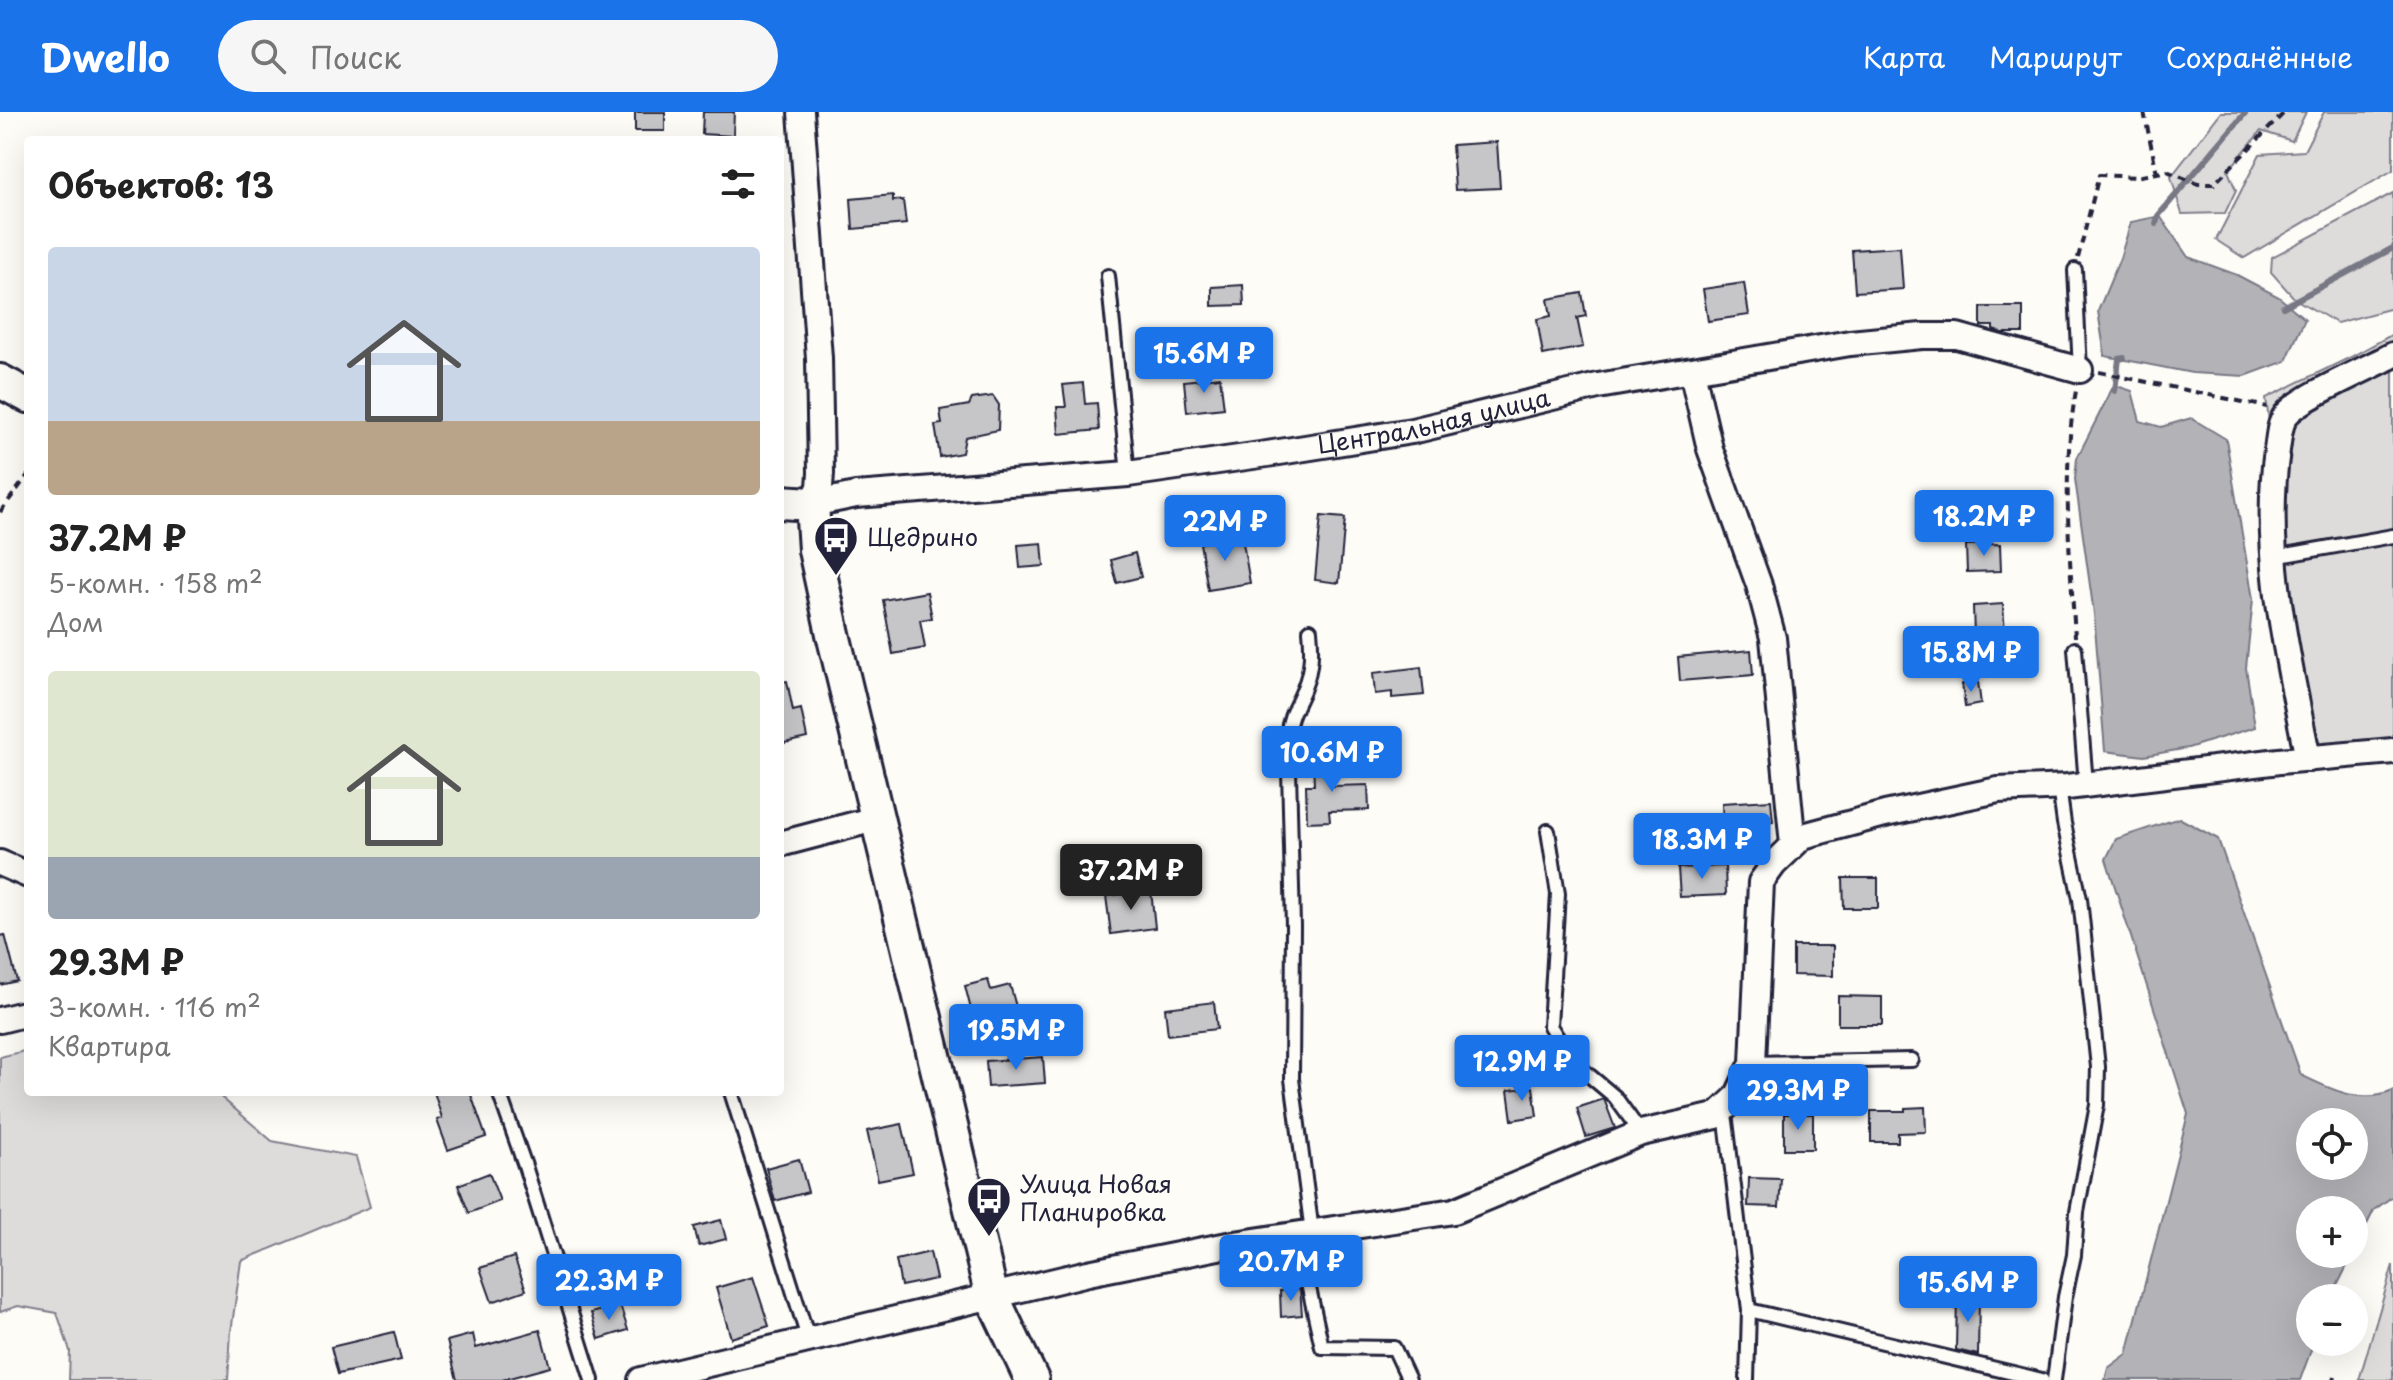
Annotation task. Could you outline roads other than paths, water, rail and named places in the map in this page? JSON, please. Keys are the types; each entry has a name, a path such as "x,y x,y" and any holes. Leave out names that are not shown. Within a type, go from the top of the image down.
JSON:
{"street":[{"path":"801,112 819,358 821,473 820,487 812,504 818,567 875,819 991,1294 1032,1380"},
{"name":"Центральная улица","path":"784,502 812,504 856,495 1128,474 1412,431 1598,386 1850,343 1957,336 2080,370"},
{"path":"2308,759 2279,611 2274,557 2272,484 2281,421 2289,411 2393,355"},
{"path":"1692,371 1710,449 1759,585 1773,638 1793,845"},
{"path":"0,381 24,394"},
{"path":"641,1380 991,1294 1103,1270 1304,1233 1454,1211 1641,1133 1716,1116 1737,1097 1753,1063 1761,882 1774,864 1803,836 1885,814 1998,790 2059,787 2393,751"},
{"path":"784,843 875,819"},
{"path":"0,863 24,873"},
{"path":"0,1020 24,1014"}],"lane":[{"path":"2075,270 2080,370"},
{"path":"1108,276 1128,474"},
{"path":"2274,557 2393,536"},
{"path":"1310,630 1313,654 1310,673 1289,720 1288,732 1293,926 1292,1079 1304,1233 1322,1347 1394,1348 1409,1380"},
{"path":"2075,649 2086,784"},
{"path":"2054,1380 2074,1255 2077,1212 2097,1105 2098,1067 2080,899 2059,787"},
{"path":"1548,831 1558,894 1550,1026 1572,1061 1615,1097 1641,1133"},
{"path":"1753,1063 1912,1060"},
{"path":"500,1096 592,1380"},
{"path":"732,1096 808,1338"},
{"path":"1722,1111 1726,1121 1749,1310 1747,1380"},
{"path":"1749,1310 2042,1380"}],"waterway":[{"path":"2156,224 2158,216 2246,112"},
{"path":"2283,307 2393,248"},
{"path":"2115,391 2119,359 2124,358"}],"place":[{"name":"Щедрино","path":"836,577"},
{"name":"Улица Новая Планировка","path":"989,1238"}]}
